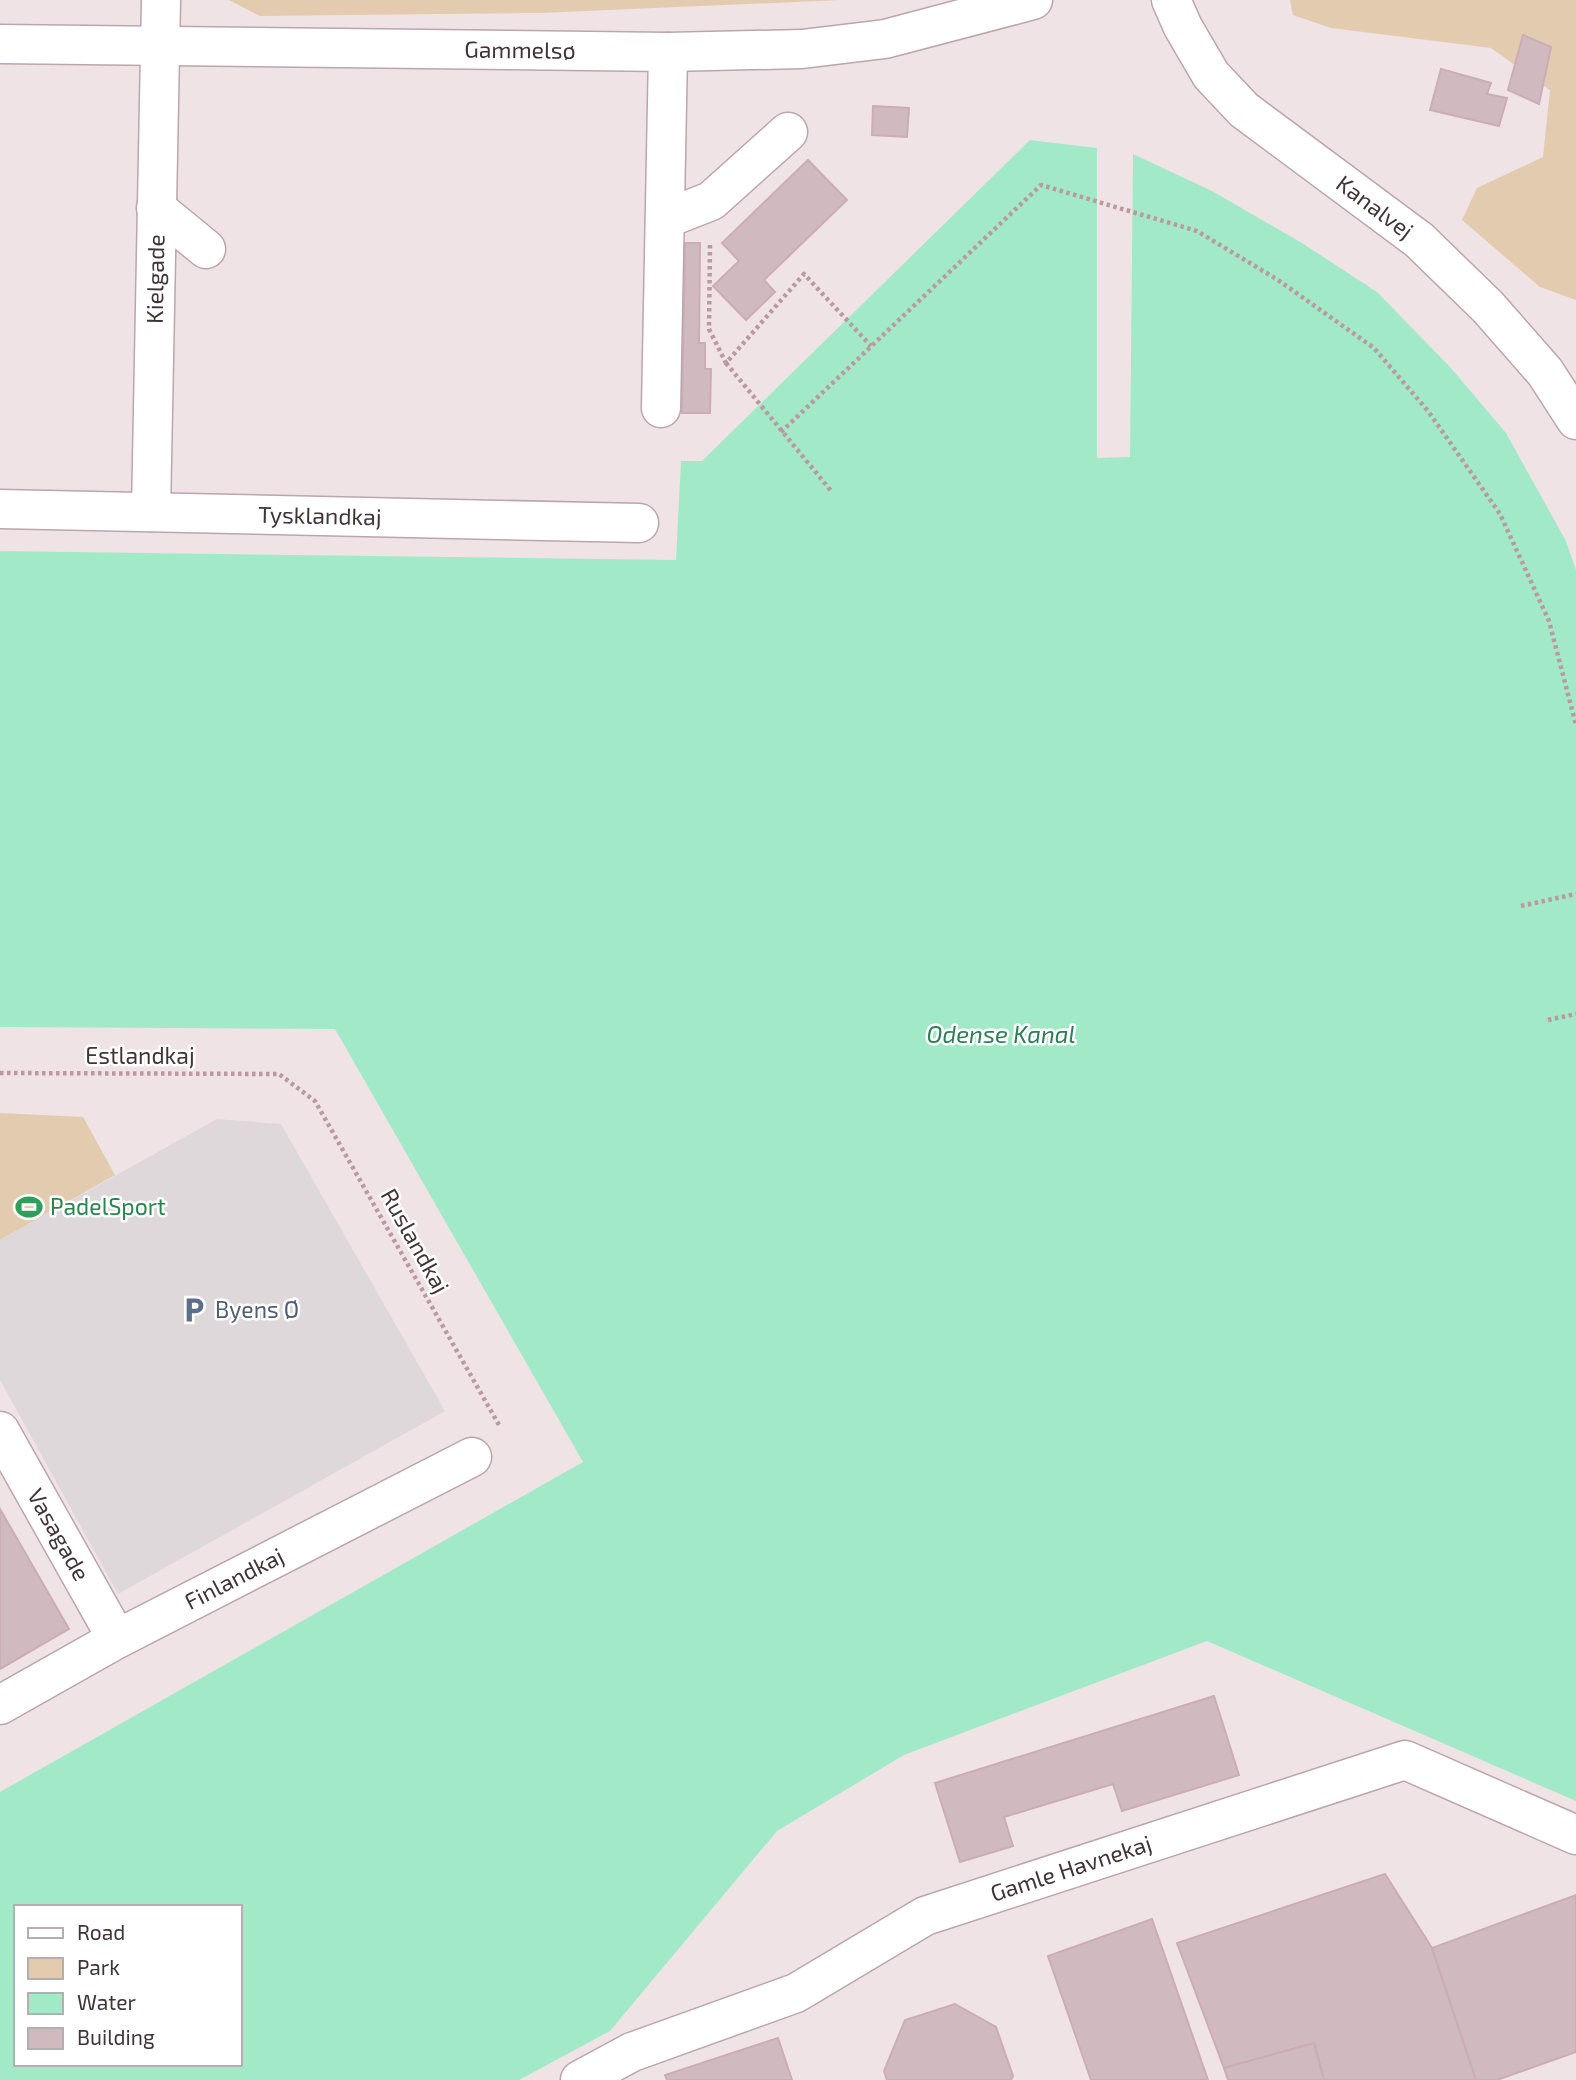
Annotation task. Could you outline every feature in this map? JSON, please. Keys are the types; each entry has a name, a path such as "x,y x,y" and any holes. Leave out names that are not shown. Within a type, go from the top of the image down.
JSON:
{"street":[{"name":"Kielgade","path":"151,513 161,0"},
{"name":"Gammelsø","path":"0,44 668,52 802,49 885,39 1033,0"},
{"name":"Kanalvej","path":"1171,0 1182,27 1211,75 1244,110 1419,240 1488,307 1560,368 1576,420"},
{"path":"661,408 668,52"},
{"path":"665,219 711,201 788,132"},
{"path":"156,208 206,249"},
{"name":"Tysklandkaj","path":"0,509 639,523"},
{"name":"Vasagade","path":"0,1431 117,1639"},
{"name":"Finlandkaj","path":"0,1705 117,1639 472,1457"},
{"name":"Gamle Havnekaj","path":"580,2080 632,2052 796,1993 925,1916 1405,1760 1576,1835"}],"path":[{"path":"780,432 1041,185 1197,231 1278,280 1374,348 1428,411 1500,514 1549,621 1576,724"},
{"path":"711,201 709,329 726,363 832,492"},
{"path":"726,363 804,274 872,346"},
{"path":"1521,906 1576,894"},
{"path":"1548,1020 1576,1014"},
{"name":"Estlandkaj","path":"0,1073 279,1074"},
{"name":"Ruslandkaj","path":"279,1074 315,1101 499,1426"}],"green space":[{"path":"229,0 841,0 540,13 260,16"},
{"path":"1290,0 1576,0 1576,300 1540,287 1462,220 1477,188 1543,157 1550,90 1491,48 1331,28 1293,15"},
{"name":"PadelSport","path":"0,1113 83,1117 115,1175 0,1240"}],"shaded area":[{"name":"Byens Ø","path":"217,1119 281,1124 445,1411 118,1594 0,1380 0,1240"}],"water":[{"name":"Odense Kanal","path":"1030,140 1097,148 1097,458 1130,457 1133,154 1212,191 1302,243 1377,292 1450,367 1506,433 1566,541 1576,570 1576,1801 1207,1641 904,1755 777,1831 610,2031 519,2080 0,2080 0,1792 583,1462 335,1029 0,1027 0,551 676,560 681,461 702,461"}],"building":[{"path":"1523,35 1551,47 1539,104 1508,90"},
{"path":"1441,69 1491,83 1487,94 1507,98 1499,126 1430,110"},
{"path":"873,106 909,108 907,137 872,135"},
{"path":"808,160 847,200 764,280 775,292 746,320 713,286 739,261 722,243"},
{"path":"685,243 700,243 699,343 705,343 705,369 711,369 710,413 682,413"},
{"path":"0,1509 69,1629 0,1669"},
{"path":"1214,1696 1239,1775 1122,1811 1113,1784 1004,1817 1013,1846 960,1862 935,1783"},
{"path":"1385,1874 1432,1948 1476,2080 1324,2080 1314,2043 1224,2068 1177,1943"},
{"path":"1576,1895 1576,2052 1497,2080 1476,2080 1432,1948"},
{"path":"1152,1919 1208,2080 1091,2080 1048,1956"},
{"path":"955,2004 996,2027 1013,2076 1011,2080 887,2080 884,2071 905,2020"},
{"path":"778,2038 792,2080 667,2080 665,2075"},
{"path":"1314,2043 1324,2080 1228,2080 1224,2068"}],"place":[{"name":"PadelSport","path":"29,1207"},
{"name":"Byens Ø","path":"194,1310"}]}
